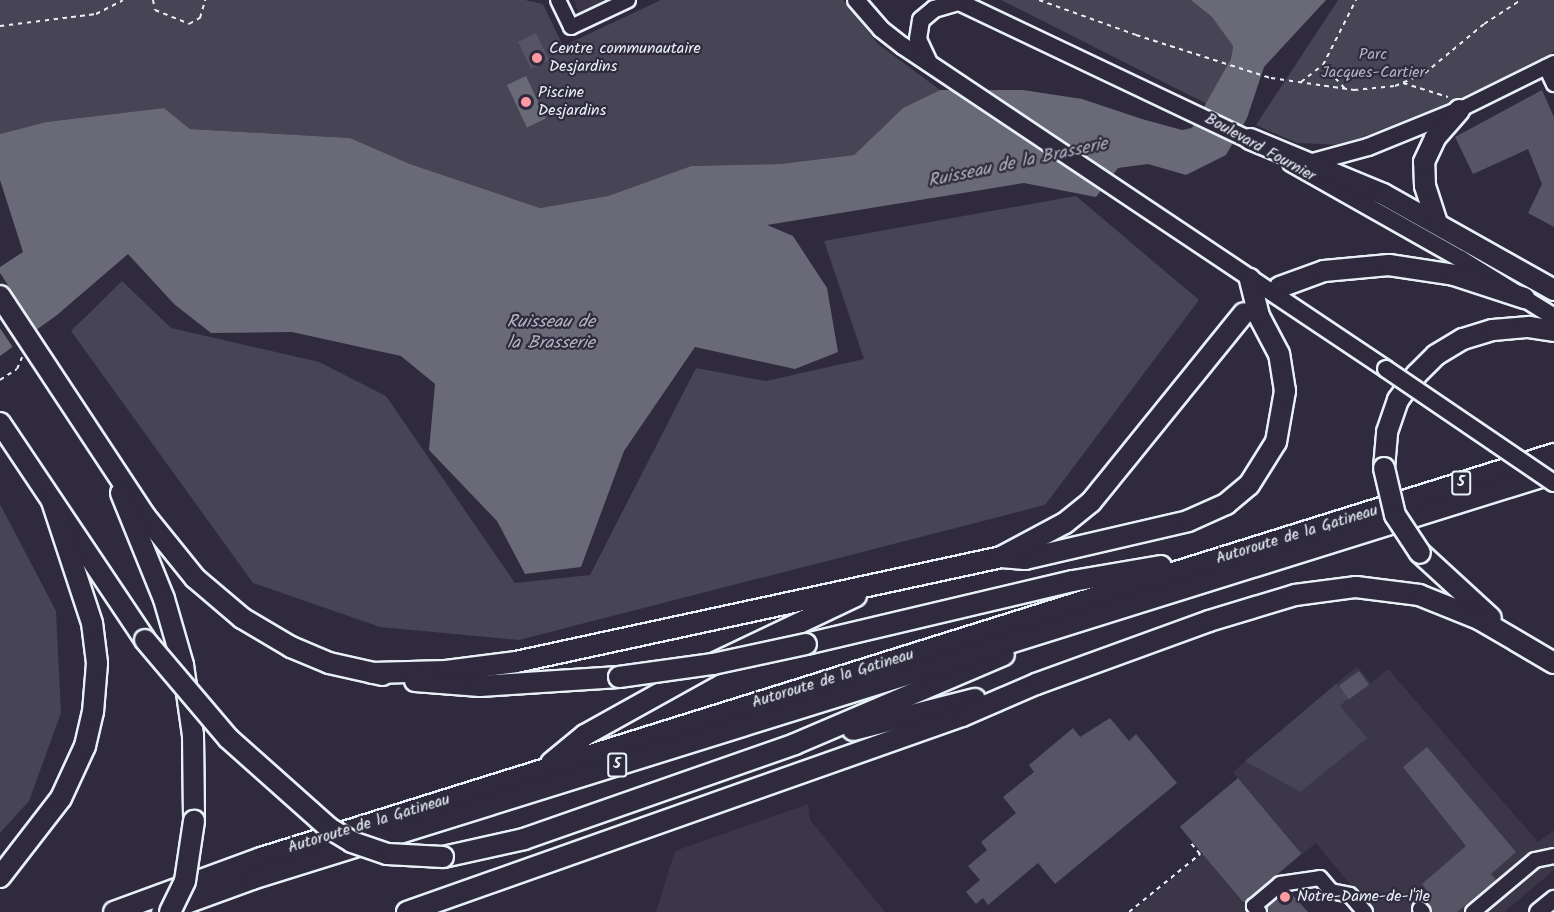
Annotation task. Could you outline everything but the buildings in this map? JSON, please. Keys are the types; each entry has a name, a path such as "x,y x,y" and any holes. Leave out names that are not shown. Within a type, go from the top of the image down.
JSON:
{"highway":[{"path":"1437,223 1425,186 1424,162 1435,138 1456,105"},
{"path":"1250,139 1313,162 1437,223 1554,290"},
{"path":"1280,287 1324,271 1377,265 1434,270 1490,282 1524,298"},
{"path":"1001,557 1025,559 1188,521 1226,504 1250,484 1276,442 1285,400 1279,354 1259,316 1250,279"},
{"path":"0,296 110,464 174,554 230,609 297,650 372,673 447,686 619,677 713,664 1073,581 1240,552"},
{"path":"372,673 446,671 516,662 809,596 877,586 1001,557 1054,529 1091,502 1244,313"},
{"path":"1513,638 1420,553 1395,515 1384,468 1387,432 1398,400 1416,375 1436,355 1463,339 1493,330 1529,327 1554,331"},
{"path":"0,423 145,640 228,738 329,828 352,842 387,854 443,857 524,838 795,744 931,688 1074,623"},
{"name":"Autoroute de la Gatineau","path":"114,912 261,858 1554,454"},
{"path":"110,464 161,591 183,665 193,735 194,821 185,881 170,912"},
{"name":"Autoroute de la Gatineau","path":"162,912 252,879 1554,472"},
{"path":"0,877 61,798 85,746 93,712 97,676 92,623 52,501"},
{"path":"544,769 585,735 707,667 877,586"},
{"path":"407,912 962,716 1036,684 1246,609 1344,588 1379,588 1419,595 1458,609 1554,663"},
{"path":"795,744 1036,684"}],"main road":[{"path":"856,0 881,29 930,65 1554,483"},
{"path":"930,65 921,50 918,27 925,14 956,1"},
{"name":"Boulevard Fournier","path":"956,1 1250,139 1490,282"},
{"path":"1313,162 1368,147 1456,105"},
{"path":"1524,298 1554,317"},
{"path":"1538,912 1554,899"}],"street":[{"path":"558,0 571,27 628,0"},
{"path":"1456,105 1550,65 1554,84"},
{"path":"1473,912 1535,860 1554,856"},
{"path":"1259,912 1254,906 1280,884 1320,878 1331,891 1350,895 1365,912"}],"path":[{"path":"0,26 90,16 123,0"},
{"path":"153,0 155,9 189,24 200,18 205,0"},
{"path":"1039,0 1263,75 1345,89 1403,83 1431,69 1475,31 1521,0"},
{"path":"1301,82 1323,65 1356,0"},
{"path":"1323,65 1345,89"},
{"path":"1403,83 1456,105"},
{"path":"0,380 17,369 22,350"},
{"path":"1129,912 1200,854 1189,840"}],"shaded area":[{"path":"574,0 606,0 579,13"},
{"path":"1357,666 1371,683 1388,669 1538,842 1554,830 1554,870 1504,912 1373,912 1316,843 1302,854 1233,772"},
{"path":"808,804 810,820 885,912 656,912 675,851"},
{"path":"1203,854 1250,912 1131,912"}],"green space":[{"path":"0,0 525,0 543,4 563,46 661,0 843,0 878,44 940,90 903,108 854,155 780,164 691,166 608,196 540,208 410,164 350,138 190,129 164,108 46,122 0,134"},
{"path":"1001,0 1191,0 1212,17 1233,46 1231,59 1207,104"},
{"name":"Parc Jacques-Cartier","path":"1338,0 1554,0 1554,52 1464,97 1342,145 1297,143 1256,125"},
{"path":"1076,196 1199,300 1045,505 519,640 380,627 253,583 71,331 122,281 171,328 319,362 386,396 515,583 590,575 696,368 766,381 864,359 824,241"},
{"path":"0,504 56,611 61,713 29,801 0,833"},
{"path":"1336,684 1348,698 1340,706 1367,738 1300,792 1245,761"}],"water":[{"name":"Ruisseau de la Brasserie","path":"1191,0 1326,0 1264,67 1247,118 1226,155 1186,175 1148,164 1118,168 1096,197 1024,183 767,225 793,236 827,288 838,352 795,369 695,347 624,451 581,567 525,574 497,521 429,450 435,384 401,356 292,332 211,333 174,304 128,254 57,315 0,356 0,267 23,252 0,180 0,134 46,122 164,108 190,129 350,138 410,164 540,208 608,196 691,166 780,164 854,155 903,108 940,90 1023,90 1082,99 1182,130 1192,128 1231,59 1233,46 1212,17"},
{"name":"Piscine Desjardins","path":"526,76 546,119 527,127 507,85"}],"pier":[{"path":"0,273 39,332 14,349 0,328"}],"place":[{"name":"Centre communautaire Desjardins","path":"537,58"},
{"name":"Piscine Desjardins","path":"526,102"},
{"name":"Notre-Dame-de-l'île","path":"1285,897"}]}
